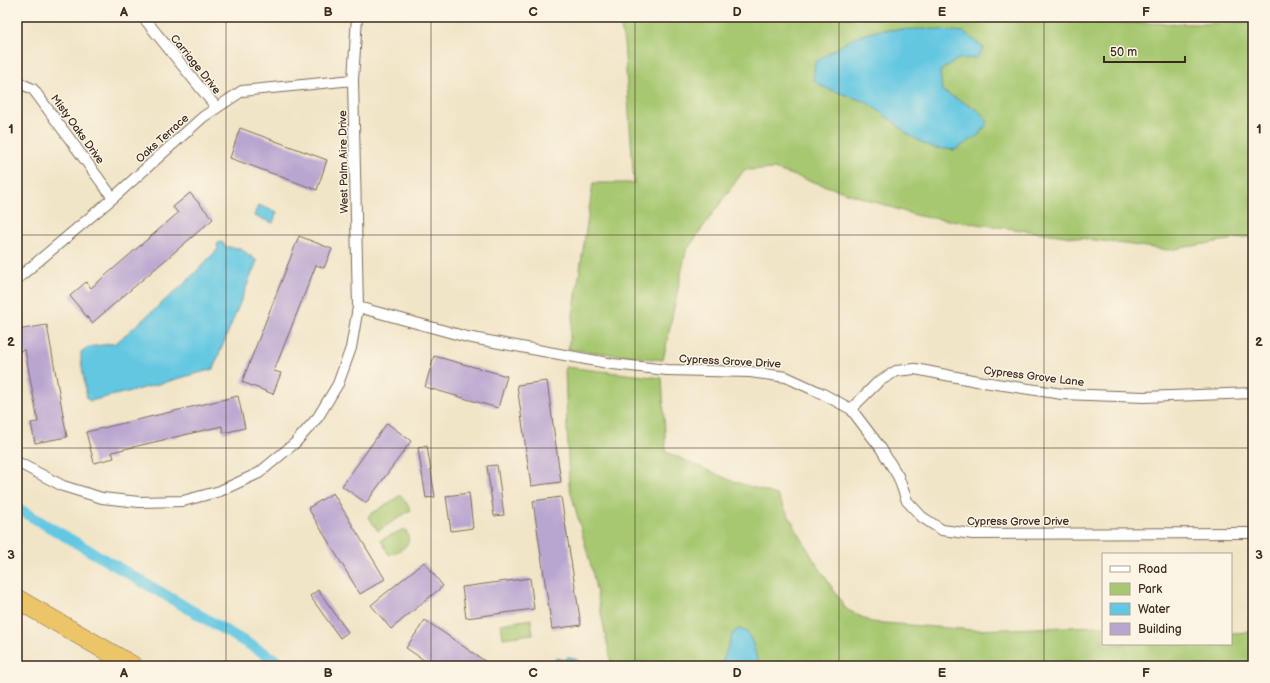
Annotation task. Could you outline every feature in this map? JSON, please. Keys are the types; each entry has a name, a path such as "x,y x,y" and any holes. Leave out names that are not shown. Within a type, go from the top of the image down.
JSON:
{"highway":[{"path":"17,600 133,666"}],"street":[{"name":"Carriage Drive","path":"143,17 216,108"},
{"name":"West Palm Aire Drive","path":"17,462 63,486 102,498 139,502 183,501 220,491 259,473 296,443 318,417 338,384 351,348 358,307 353,80 357,17"},
{"name":"Oaks Terrace","path":"17,279 114,198 203,117 242,91 353,80"},
{"name":"Misty Oaks Drive","path":"17,82 33,89 114,198"},
{"name":"Cypress Grove Drive","path":"358,307 467,337 613,364 667,370 750,372 786,377 851,409 880,447 898,476 907,501 922,517 942,530 973,534 1253,533"},
{"name":"Cypress Grove Lane","path":"851,409 878,382 896,371 915,369 977,382 1062,394 1144,397 1253,393"}],"green space":[{"path":"619,17 1058,17 1075,22 1201,24 1253,22 1253,236 1168,250 918,216 774,169 744,170 686,251 663,360 568,349 593,183 634,183 624,43"},
{"path":"565,367 662,378 666,452 730,480 777,495 812,557 846,609 871,622 973,630 1102,626 1102,645 1232,645 1232,633 1253,632 1253,666 612,666 592,570 569,485"},
{"path":"401,495 411,510 378,531 368,516"},
{"path":"402,530 406,530 408,535 407,544 402,549 389,555 381,540"},
{"path":"531,619 533,634 503,638 501,624"}],"water":[{"path":"930,29 964,32 984,48 976,58 958,59 940,71 942,91 978,110 988,122 980,134 955,150 935,148 921,142 906,133 894,122 866,102 823,87 813,79 815,62 855,37 881,30"},
{"path":"258,205 277,212 273,223 254,216"},
{"path":"222,242 226,247 240,248 257,261 213,369 90,401 87,399 81,352 88,347 116,343 186,282 218,249 217,243"},
{"path":"739,629 747,632 752,641 759,666 721,666 733,633"},
{"path":"567,657 578,660 577,663 582,666 551,666 552,661 556,660 556,658 566,660"}],"building":[{"path":"240,128 327,160 317,190 230,158"},
{"path":"190,193 213,219 92,323 70,296 86,282 91,288 178,213 173,207"},
{"path":"299,236 332,249 324,268 316,265 274,371 281,373 273,394 242,382"},
{"path":"47,325 67,437 35,443 31,423 38,422 25,350 18,351 17,330"},
{"path":"434,356 507,376 498,408 425,387"},
{"path":"547,381 561,482 531,486 517,385"},
{"path":"238,396 245,428 223,433 222,426 112,452 114,458 94,463 86,432"},
{"path":"387,423 411,441 366,503 342,486"},
{"path":"427,446 435,497 426,498 418,448"},
{"path":"497,465 504,515 494,516 487,466"},
{"path":"333,493 385,579 360,594 308,508"},
{"path":"469,493 473,528 451,531 446,496"},
{"path":"561,497 581,625 552,629 533,501"},
{"path":"424,562 443,586 391,629 371,605"},
{"path":"530,578 534,609 466,618 462,587"},
{"path":"318,590 348,632 340,638 310,596"},
{"path":"425,620 492,666 433,666 406,648"}],"waterway":[{"path":"17,508 286,666"}]}
